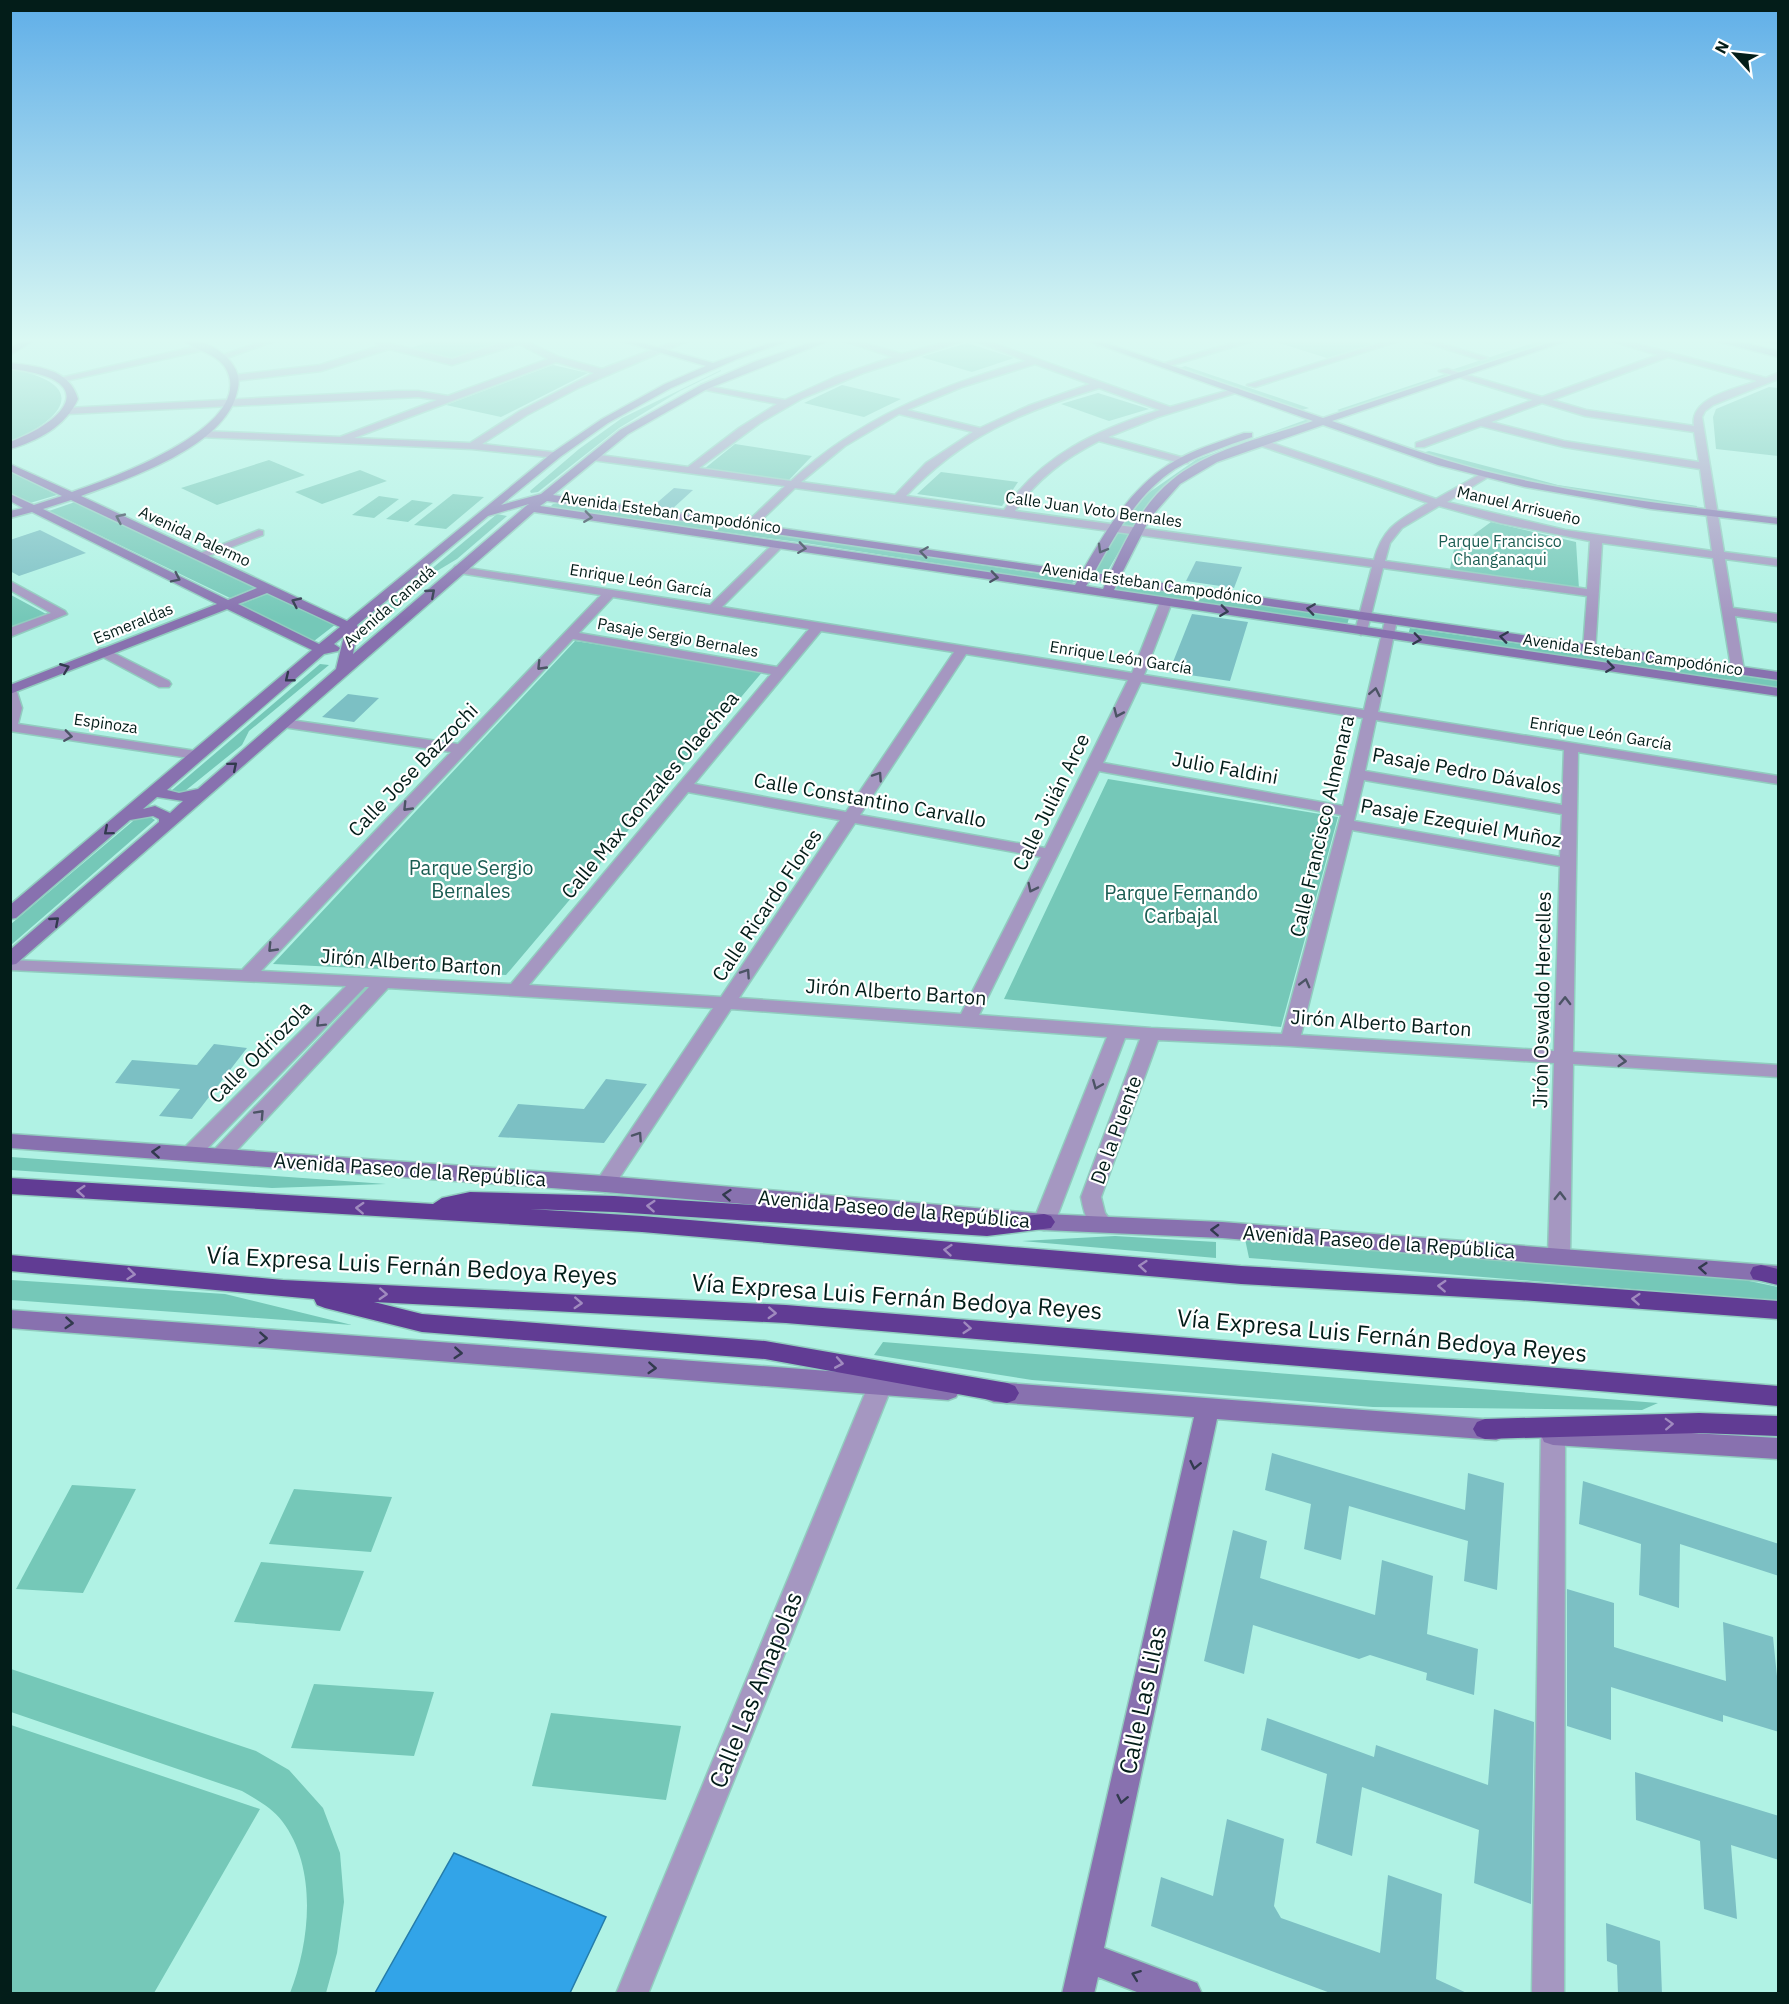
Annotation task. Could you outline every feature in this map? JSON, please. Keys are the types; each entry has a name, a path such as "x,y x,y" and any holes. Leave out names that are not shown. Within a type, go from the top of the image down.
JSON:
{"highway":[{"path":"10,1186 642,1224 1241,1275 1531,1292 1779,1310"},
{"path":"418,1212 470,1200 614,1204 987,1227 1044,1222"},
{"name":"Vía Expresa Luis Fernán Bedoya Reyes","path":"10,1263 283,1289 786,1314 1779,1396"},
{"path":"283,1289 422,1323 765,1350 1007,1393"},
{"path":"1485,1429 1699,1423 1779,1426"}],"street":[{"path":"10,446 40,433"},
{"path":"336,441 358,433"},
{"path":"371,433 369,438 375,443"},
{"path":"472,446 492,433"},
{"name":"Avenida Canadá","path":"10,914 349,626 556,455 589,433"},
{"name":"Avenida Canadá","path":"10,960 459,569 529,505 544,497 623,433"},
{"path":"689,471 739,433"},
{"path":"748,527 842,444 859,433"},
{"path":"897,498 929,466 980,433"},
{"path":"1007,514 1029,484 1063,457 1114,433"},
{"path":"1079,589 1114,528 1145,488 1164,472 1184,461 1257,433"},
{"path":"1107,593 1137,531 1154,503 1183,477 1208,464 1285,433"},
{"path":"1366,433 1442,463 1566,493 1711,509 1779,513"},
{"path":"1386,433 1495,469 1590,489 1779,521"},
{"path":"1420,445 1455,433"},
{"path":"1521,433 1585,448 1704,466"},
{"path":"1698,433 1737,670"},
{"path":"10,515 73,496 152,464 201,434 472,446 556,455"},
{"path":"1100,438 1184,461"},
{"name":"Manuel Arrisueño","path":"1262,443 1437,503 1535,527 1596,538 1779,562"},
{"name":"Calle Juan Voto Bernales","path":"592,457 1592,593"},
{"name":"Avenida Palermo","path":"10,467 349,626"},
{"path":"1361,631 1384,542 1398,526 1484,475"},
{"path":"521,484 529,505"},
{"path":"10,497 323,650 387,632"},
{"name":"Avenida Esteban Campodónico","path":"544,497 1364,617 1388,628 1779,692"},
{"name":"Avenida Esteban Campodónico","path":"486,513 529,505 778,545 1361,631 1388,628 1590,649 1779,676"},
{"path":"199,556 259,533"},
{"path":"1590,649 1596,538"},
{"path":"713,609 778,545"},
{"name":"Enrique León García","path":"459,569 1778,781"},
{"path":"10,585 61,614 10,633"},
{"name":"Esmeraldas","path":"10,691 268,588"},
{"name":"Calle Jose Bazzochi","path":"246,975 610,593"},
{"name":"Calle Julián Arce","path":"968,1019 1094,766 1136,677 1166,602"},
{"path":"1728,611 1779,618"},
{"path":"342,671 353,630 349,626"},
{"name":"Calle Max Gonzales Olaechea","path":"515,992 818,626"},
{"name":"Calle Francisco Almenara","path":"1290,1040 1347,818 1388,628"},
{"name":"Pasaje Sergio Bernales","path":"570,635 780,671"},
{"name":"Calle Ricardo Flores","path":"605,1184 963,649"},
{"path":"104,652 164,684"},
{"name":"Espinoza","path":"10,691 15,708 10,727 196,755"},
{"path":"283,723 461,749"},
{"name":"Jirón Oswaldo Hercelles","path":"1559,1255 1571,747"},
{"name":"Julio Faldini","path":"1094,766 1347,818"},
{"name":"Pasaje Pedro Dávalos","path":"1357,774 1570,811"},
{"path":"158,787 160,793 167,797 178,798 194,795 206,789"},
{"name":"Calle Constantino Carvallo","path":"684,787 1049,854"},
{"path":"125,816 155,811 168,817 167,823"},
{"name":"Pasaje Ezequiel Muñoz","path":"1347,818 1568,863"},
{"name":"Jirón Alberto Barton","path":"10,965 361,981 968,1019 1151,1034 1290,1040 1779,1071"},
{"name":"Calle Odriozola","path":"190,1154 361,981"},
{"name":"Calle Odriozola","path":"220,1156 383,983"},
{"name":"De la Puente","path":"1044,1222 1119,1031"},
{"name":"De la Puente","path":"1103,1225 1095,1216 1091,1197 1151,1034"},
{"name":"Avenida Paseo de la República","path":"10,1141 605,1184 1044,1222 1222,1230 1559,1255 1773,1275"},
{"path":"10,1319 880,1386 1208,1407 1553,1435 1779,1449"},
{"name":"Calle Las Amapolas","path":"632,1994 880,1386"},
{"name":"Calle Las Lilas","path":"1078,1994 1208,1407"},
{"path":"1548,1994 1553,1435"},
{"path":"1087,1957 1186,1994"}],"green space":[{"path":"11,433 30,433 11,442"},
{"path":"602,433 613,433 538,492 531,493 530,491"},
{"path":"1270,433 1288,433 1178,478 1158,493 1134,527 1122,525 1144,496 1197,459"},
{"path":"1714,433 1778,433 1778,456 1716,449"},
{"path":"735,444 812,456 789,480 704,469"},
{"path":"1429,451 1558,485 1697,506 1697,508 1582,494 1487,473 1422,453"},
{"path":"269,460 305,475 217,505 181,488"},
{"path":"360,470 387,481 322,504 295,492"},
{"path":"10,471 57,495 30,503 11,493"},
{"path":"941,472 1018,482 1002,506 917,494"},
{"path":"453,494 484,497 446,529 414,525"},
{"path":"379,496 399,499 374,518 352,515"},
{"path":"412,500 433,503 408,522 386,519"},
{"path":"75,502 257,587 230,598 49,511"},
{"path":"566,503 1077,581 1069,584 805,543 554,509 551,506"},
{"path":"497,514 507,516 457,559 432,574 379,624 367,623"},
{"name":"Parque Francisco Changanaqui","path":"1491,522 1576,542 1579,589 1450,569 1454,549"},
{"path":"1117,533 1129,534 1106,574 1094,572"},
{"path":"1121,585 1349,618 1347,625 1117,590 1115,587"},
{"path":"269,593 336,624 314,641 239,605"},
{"path":"11,595 48,615 11,629"},
{"path":"1410,628 1778,681 1778,689 1408,635"},
{"name":"Parque Sergio Bernales","path":"575,641 764,670 506,975 273,964"},
{"path":"320,664 329,665 249,731 242,745 185,791 177,793 171,791"},
{"name":"Parque Fernando Carbajal","path":"1108,779 1338,817 1281,1027 1004,999"},
{"path":"147,815 155,820 11,945 11,924 139,816"},
{"path":"10,1157 386,1184 272,1188 11,1170"},
{"path":"1115,1236 1216,1242 1216,1258 1022,1241"},
{"path":"1245,1239 1711,1273 1778,1287 1778,1301 1249,1258"},
{"path":"11,1280 225,1294 352,1325 11,1300"},
{"path":"883,1342 1658,1403 1642,1410 1373,1407 1032,1380 874,1355"},
{"path":"72,1485 136,1489 83,1593 16,1589"},
{"path":"294,1489 392,1497 371,1552 269,1544"},
{"path":"261,1562 364,1571 340,1631 234,1622"},
{"path":"11,1669 256,1751 289,1770 323,1808 340,1853 344,1902 337,1953 326,1993 290,1993 297,1973 306,1929 306,1883 294,1840 278,1816 264,1804 242,1791 11,1712"},
{"path":"314,1684 434,1692 414,1756 291,1748"},
{"path":"551,1713 681,1726 666,1800 532,1786"},
{"path":"11,1725 260,1809 154,1993 11,1993"}],"water":[{"path":"454,1853 606,1917 570,1993 375,1993"}],"building":[{"path":"674,488 693,490 671,510 652,507"},
{"path":"40,530 86,553 19,576 10,571 10,540"},
{"path":"1196,561 1242,567 1234,588 1186,581"},
{"path":"1192,614 1248,622 1230,681 1169,672"},
{"path":"348,694 379,698 354,722 322,717"},
{"path":"214,1044 247,1048 192,1119 159,1116 180,1089 115,1083 132,1060 197,1065"},
{"path":"606,1079 647,1084 604,1143 498,1137 518,1104 584,1109"},
{"path":"1272,1453 1465,1510 1468,1473 1504,1483 1497,1590 1464,1581 1468,1541 1349,1506 1341,1560 1304,1549 1311,1504 1265,1490"},
{"path":"1583,1481 1779,1544 1779,1576 1680,1544 1679,1608 1639,1595 1641,1544 1579,1524"},
{"path":"1233,1530 1267,1541 1260,1578 1375,1615 1382,1560 1433,1576 1427,1634 1478,1649 1474,1695 1426,1680 1427,1673 1370,1655 1359,1659 1253,1625 1244,1674 1204,1661"},
{"path":"1567,1589 1614,1603 1614,1647 1726,1681 1723,1622 1773,1637 1779,1696 1779,1732 1723,1715 1723,1722 1611,1687 1611,1740 1567,1726"},
{"path":"1494,1709 1534,1722 1531,1904 1474,1883 1479,1830 1362,1787 1352,1856 1316,1843 1327,1774 1261,1750 1267,1718 1374,1757 1376,1745 1488,1785"},
{"path":"1635,1772 1779,1816 1779,1860 1731,1845 1737,1919 1704,1909 1700,1841 1636,1820"},
{"path":"1227,1819 1284,1839 1274,1906 1281,1918 1380,1953 1388,1875 1442,1894 1436,1979 1469,1994 1333,1994 1151,1926 1161,1877 1213,1896"},
{"path":"1606,1923 1660,1941 1662,1994 1618,1994 1617,1965 1607,1961"}]}
